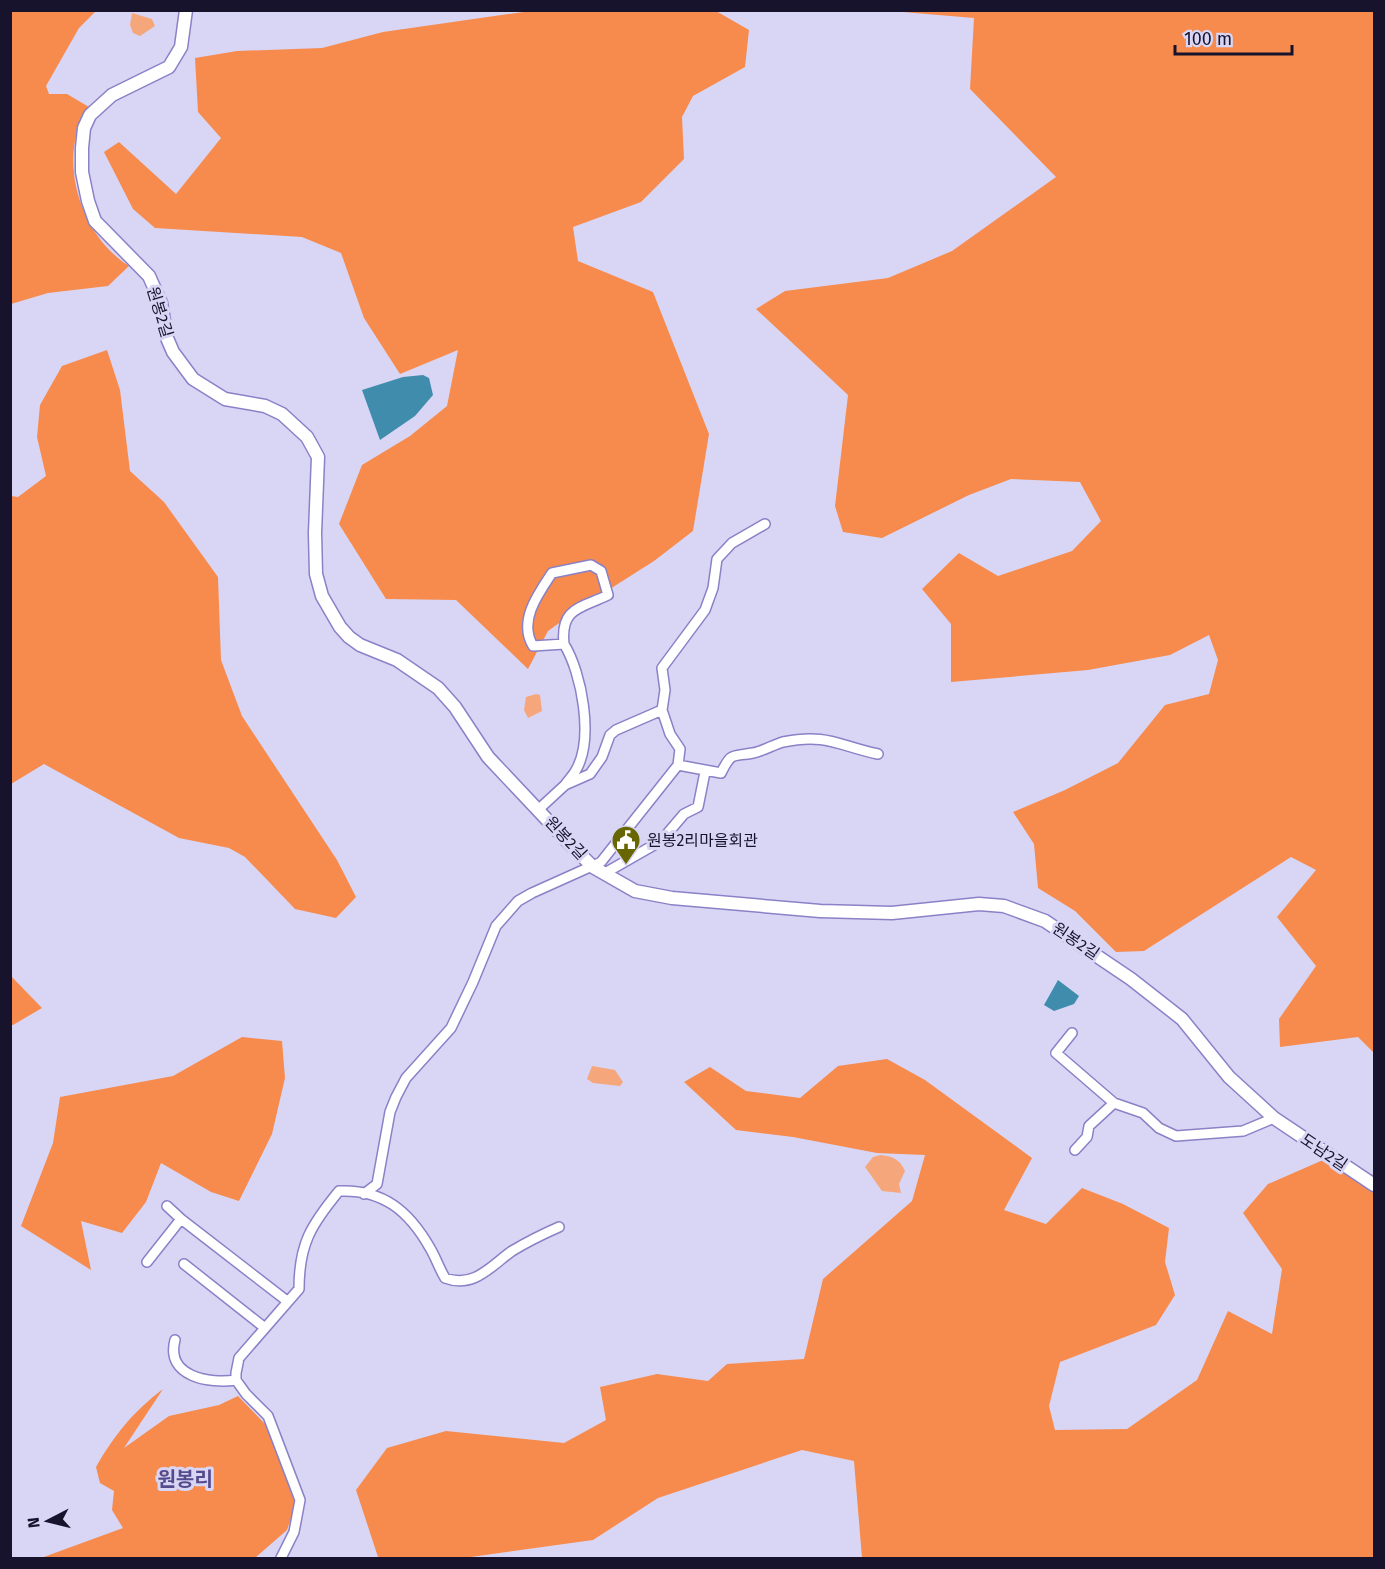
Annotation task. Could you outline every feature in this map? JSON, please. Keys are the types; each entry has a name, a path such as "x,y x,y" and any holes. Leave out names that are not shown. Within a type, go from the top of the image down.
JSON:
{"main road":[{"name":"원봉2길","path":"186,10 181,47 169,67 112,95 90,115 84,128 82,172 95,221 140,267 156,290 167,338 173,352 194,379 225,399 265,406 282,414 307,437 317,454 316,574 322,596 340,627 360,645 397,660 438,688 455,707 488,757 593,867 646,895 700,901 892,913 958,905 1004,906 1056,927 1131,979 1182,1019 1229,1077 1274,1118"},
{"name":"도남2길","path":"1274,1118 1374,1185"}],"street":[{"path":"364,1194 377,1184 390,1112 396,1097 406,1078 451,1028 496,926 518,902 532,893 593,867 610,854 678,765 680,749 670,734 662,710 665,690 662,668 705,610 713,588 717,559 732,543 765,524"},
{"path":"539,809 565,785 577,770 581,757 584,723 575,662 564,644 566,623 574,608 608,595 601,571 591,565 552,573 539,592 528,616 527,636 533,646 564,644"},
{"path":"565,785 590,774 602,757 610,735 616,730 662,710"},
{"path":"678,765 705,772 721,773 729,757 738,753 752,753 782,743 808,738 840,741 878,754"},
{"path":"606,873 661,841 684,814 698,807 705,772"},
{"path":"1072,1033 1056,1053 1114,1103 1143,1113 1159,1128 1176,1136 1243,1131 1274,1118"},
{"path":"1075,1150 1087,1137 1089,1126 1114,1103"},
{"path":"281,1558 294,1532 300,1500 267,1416 236,1380 239,1358 299,1289 299,1264 304,1240 339,1191 391,1201 410,1220 430,1248 445,1278 453,1281 490,1271 511,1252 559,1227"},
{"path":"167,1206 287,1301"},
{"path":"147,1262 181,1219"},
{"path":"184,1264 265,1328"},
{"path":"175,1340 174,1356 185,1371 210,1382 236,1380"}],"shaded area":[{"path":"537,10 716,11 749,30 745,67 693,96 682,117 684,159 641,202 573,227 578,261 653,292 709,434 693,531 654,561 548,631 528,669 456,600 386,599 339,524 362,465 410,436 447,406 458,350 400,374 364,318 341,253 302,237 155,228 133,209 104,152 119,142 176,194 221,138 198,112 195,58 237,51 322,48 383,32"},
{"path":"11,11 96,11 79,28 46,86 49,94 67,94 89,107 77,132 73,154 77,191 91,226 114,255 129,266 108,286 48,293 11,304"},
{"path":"891,11 1374,11 1374,1053 1358,1037 1280,1047 1279,1019 1316,966 1277,917 1316,870 1291,857 1144,951 1116,952 1075,911 1038,888 1034,844 1013,812 1065,790 1118,763 1165,705 1209,694 1218,660 1209,635 1170,655 1088,670 951,682 951,624 922,589 959,553 998,576 1072,551 1101,521 1080,482 1011,479 969,495 882,538 843,532 835,506 848,395 756,309 785,291 888,278 952,251 1056,177 970,89 974,18"},
{"path":"132,13 152,19 155,26 140,36 133,33 130,25"},
{"path":"107,350 120,390 130,471 164,502 218,577 221,660 242,716 337,860 356,897 336,918 295,909 245,857 229,848 179,838 44,764 11,784 11,496 18,497 46,476 37,437 40,405 62,366"},
{"path":"540,695 542,711 528,718 524,710 526,697"},
{"path":"10,975 42,1008 13,1025 11,1025"},
{"path":"242,1037 282,1041 285,1078 272,1134 239,1201 211,1192 161,1163 146,1202 122,1233 81,1221 91,1270 21,1226 53,1143 60,1097 173,1076"},
{"path":"887,1059 925,1080 1032,1158 1004,1210 1046,1224 1082,1188 1123,1204 1169,1228 1165,1262 1175,1295 1156,1325 1060,1362 1049,1406 1055,1430 1127,1429 1197,1380 1228,1311 1272,1334 1282,1269 1243,1213 1268,1184 1323,1160 1374,1175 1374,1558 862,1558 854,1461 802,1450 658,1498 593,1540 464,1558 378,1557 356,1490 387,1448 446,1431 564,1443 606,1420 600,1387 657,1374 708,1381 727,1364 804,1359 823,1279 912,1201 925,1155 877,1153 793,1137 736,1130 684,1082 710,1067 746,1091 800,1098 838,1066"},
{"path":"592,1066 615,1070 623,1082 620,1086 593,1083 587,1079"},
{"path":"880,1155 895,1159 903,1167 905,1171 899,1184 901,1193 882,1191 865,1167 873,1157"},
{"path":"163,1389 124,1448 169,1416 219,1405 238,1396 267,1426 291,1485 295,1507 287,1530 255,1558 41,1558 123,1528 112,1510 114,1491 100,1483 96,1467 125,1424"}],"water":[{"path":"423,375 429,378 433,395 415,416 380,440 362,390 403,377"},
{"path":"1058,980 1079,996 1074,1004 1054,1011 1044,1005"}],"place":[{"name":"원봉2리마을회관","path":"626,866"}],"district":[{"name":"원봉리","path":"185,1479"}]}
